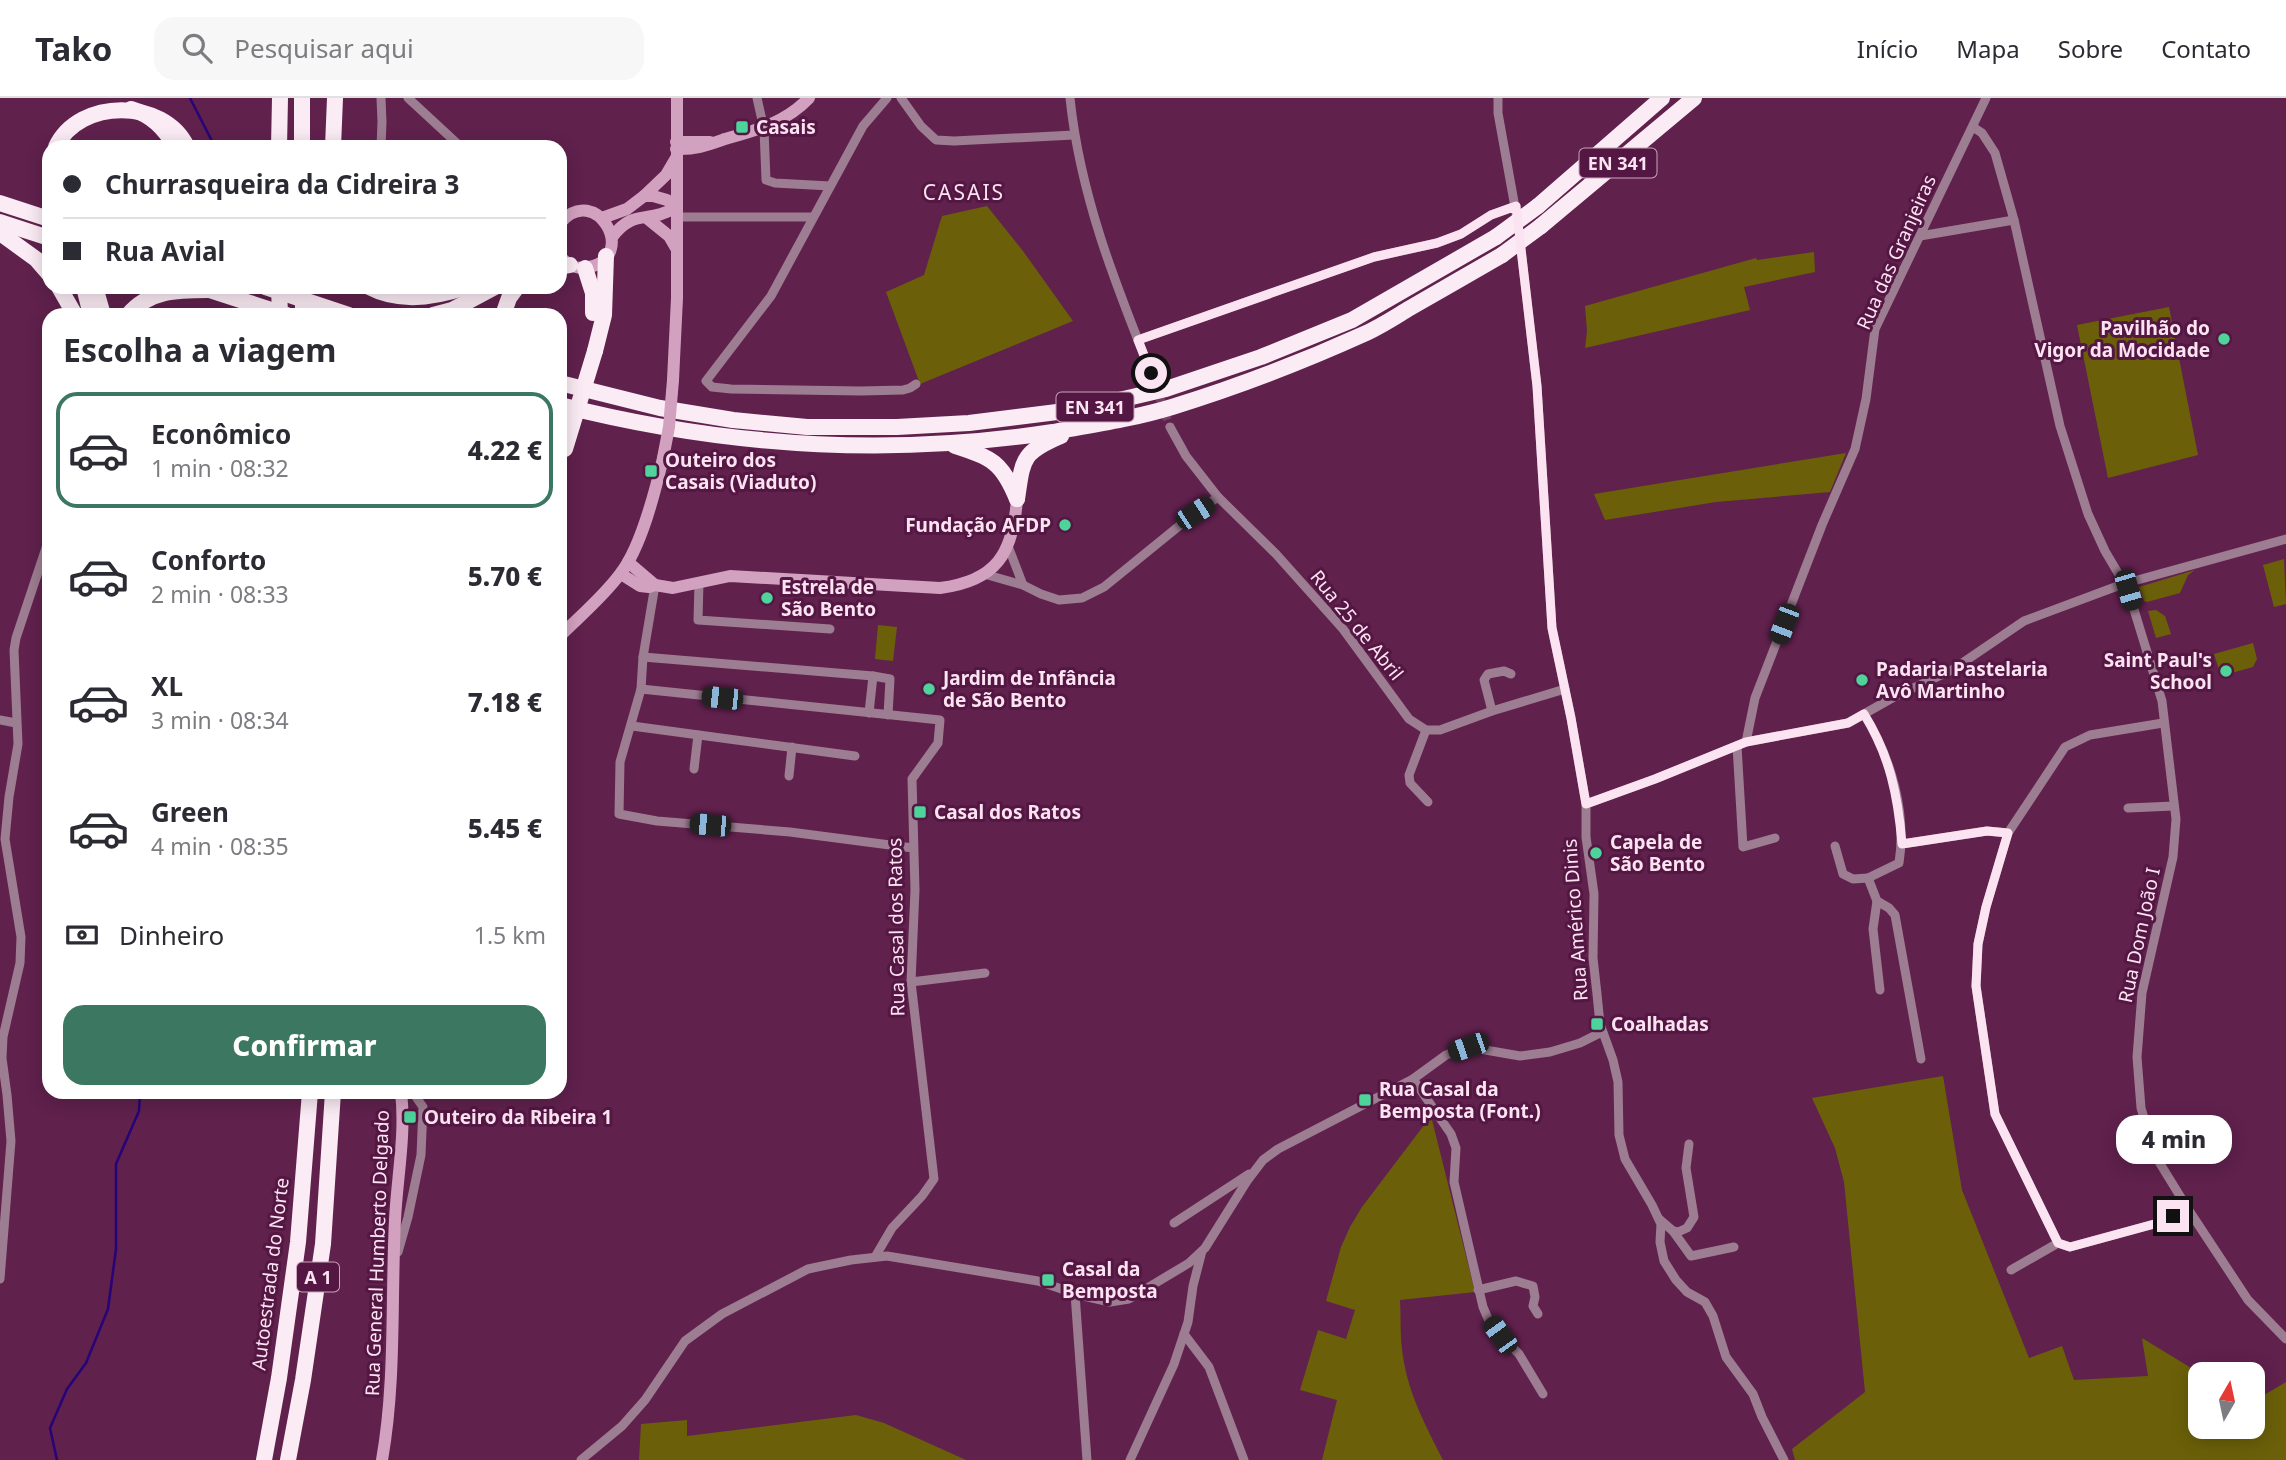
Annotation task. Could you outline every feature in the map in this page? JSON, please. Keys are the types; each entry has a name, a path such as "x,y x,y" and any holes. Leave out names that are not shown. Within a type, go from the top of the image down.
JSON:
{"highway":[{"path":"279,140 280,98"},
{"path":"302,98 302,140"},
{"path":"324,98 325,140"},
{"path":"333,140 335,98"},
{"name":"EN 341","path":"567,385 660,408 733,420 807,427 897,427 969,423 1081,410 1166,389 1261,357 1353,320 1496,237 1538,205 1662,98"},
{"name":"EN 341","path":"567,407 648,425 772,442 857,445 946,443 1016,437 1084,427 1171,407 1266,374 1367,333 1502,255 1541,226 1694,98"},
{"path":"59,140 77,114 93,104 110,99 130,99 148,103 165,114 178,127 184,140"},
{"path":"69,140 83,121 112,108 128,108 144,113 158,123 172,140"},
{"path":"0,203 42,217"},
{"path":"0,222 42,236"},
{"path":"0,233 42,266"},
{"path":"567,410 604,315 606,256"},
{"path":"567,436 590,350 594,303 591,285 569,264"},
{"path":"135,308 143,300 159,294"},
{"path":"222,294 265,308"},
{"path":"287,294 330,308"},
{"path":"385,294 410,298 439,294"},
{"path":"455,308 482,294"},
{"path":"1017,499 1022,464 1030,452 1084,427"},
{"path":"946,443 977,453 997,464 1009,479 1017,499"},
{"name":"Autoestrada do Norte","path":"264,1460 279,1378 298,1242 309,1099"},
{"name":"A 1","path":"288,1460 323,1244 333,1099"}],"main road":[{"path":"567,629 621,574 628,562 655,491 663,458 669,427 677,298 677,98"},
{"path":"602,218 627,209 644,196 666,175 676,155 699,144 714,143 768,127 799,109 809,98"},
{"path":"676,122 699,144"},
{"path":"676,155 690,156 699,144"},
{"path":"644,196 659,198 676,212"},
{"path":"567,217 577,212 594,213 602,218 612,237 610,250 601,262 569,264"},
{"path":"649,219 676,212"},
{"path":"612,237 628,220 642,217 649,219 669,236 676,248"},
{"path":"621,574 640,586 673,588 730,576 940,588 962,585 984,574 1002,556 1016,523 1017,499"},
{"path":"628,562 655,585"},
{"name":"Rua General Humberto Delgado","path":"382,1460 390,1416 395,1217 403,1133 402,1099"}],"street":[{"path":"381,98 382,140"},
{"path":"408,98 453,140"},
{"path":"757,98 768,127 766,180 775,183 830,186"},
{"path":"887,98 863,126 771,296 706,382 712,387 731,389 861,391 903,390 916,384"},
{"path":"901,98 921,126 936,139 954,141 1074,135"},
{"path":"1070,98 1082,177 1100,239 1151,373"},
{"name":"Rua Américo Dinis","path":"1498,98 1498,113 1516,206 1537,386 1552,628 1586,804 1586,837 1594,894 1593,958 1602,1032 1613,1060 1618,1083 1619,1135 1625,1159 1659,1219"},
{"name":"Rua das Granjeiras","path":"1775,838 1743,847 1742,744 1755,698 1822,525 1855,449 1866,400 1875,329 1986,98"},
{"name":"Rua Dom João I","path":"1973,127 1982,133 1994,153 2014,220 2060,426 2088,514 2105,551 2128,590 2162,701 2176,820 2173,857 2142,993 2137,1057 2141,1108 2156,1157 2188,1209 2248,1300 2286,1339"},
{"path":"1138,340 1374,257 1437,243 1461,234 1491,215 1516,206"},
{"path":"676,212 813,217"},
{"path":"1920,236 2014,220"},
{"name":"Rua 25 de Abril","path":"1171,427 1186,456 1218,497 1276,554 1343,629 1409,719 1426,730"},
{"path":"984,574 1023,584 1059,600 1082,598 1104,587 1218,497"},
{"path":"1586,804 1742,744 1848,723 1894,696 1952,670 2024,621 2123,583 2286,540"},
{"path":"1008,546 1023,584"},
{"path":"0,1279 11,1141 2,1058 3,1037 20,963 21,937 5,839 18,744 14,650 42,560"},
{"path":"1004,579 1012,576 1015,566"},
{"path":"699,583 698,620 830,629"},
{"path":"655,585 640,690 620,762 620,814 657,821 790,832 913,848"},
{"path":"640,690 888,715 890,679 643,657"},
{"path":"1492,711 1484,680 1488,674 1504,671 1511,674"},
{"path":"869,713 873,676"},
{"path":"1428,802 1410,783 1409,775 1426,730 1440,730 1565,689"},
{"path":"1835,846 1843,874 1853,879 1868,878 1899,863 1902,844 1898,802 1879,738 1864,714"},
{"name":"Rua Casal dos Ratos","path":"875,1257 892,1228 934,1179 911,982 915,890 912,779 938,743 940,720 888,715"},
{"path":"0,720 16,723"},
{"path":"2163,723 2090,735 2065,747 2008,833 1978,944 1976,986 1995,1114 2058,1243 2070,1247 2158,1223 2188,1209"},
{"path":"632,726 855,756"},
{"path":"694,769 698,735"},
{"path":"789,776 792,747"},
{"path":"2128,808 2174,806"},
{"path":"1902,844 1987,831 2008,833"},
{"path":"1868,878 1877,901 1873,929 1880,990"},
{"path":"1877,901 1895,915 1899,929 1921,1059"},
{"path":"911,982 985,973"},
{"path":"581,1460 630,1418 685,1341 722,1314 808,1269 887,1256 1038,1281 1075,1294 1110,1302 1129,1299 1189,1263 1204,1249 1256,1169 1263,1160 1279,1149 1413,1079 1446,1055 1468,1047 1520,1056 1550,1052 1580,1043 1602,1032"},
{"path":"1413,1079 1451,1135 1456,1148 1454,1182 1478,1290 1489,1321 1519,1354 1543,1394"},
{"path":"394,1271 421,1155 423,1107 418,1099"},
{"path":"1673,1231 1678,1232 1688,1227 1694,1217 1686,1168 1689,1144"},
{"path":"1174,1223 1256,1169"},
{"path":"1659,1219 1673,1231 1691,1256 1734,1247"},
{"path":"1659,1219 1664,1261 1686,1292 1705,1302 1713,1316 1726,1357 1753,1394 1784,1460"},
{"path":"2011,1270 2058,1243"},
{"path":"1130,1460 1174,1364 1184,1334 1193,1286 1204,1249"},
{"path":"1478,1290 1517,1281 1533,1286 1533,1306 1538,1314"},
{"path":"1075,1294 1087,1460"},
{"path":"1184,1334 1209,1367 1244,1460"}],"shaded area":[{"path":"987,206 1073,321 920,384 886,292 924,275 942,216"},
{"path":"1814,252 1815,272 1744,287 1750,310 1585,348 1585,306 1756,258"},
{"path":"2169,307 2198,455 2108,478 2077,325"},
{"path":"1846,453 1830,492 1716,502 1605,520 1594,494"},
{"path":"2284,559 2286,604 2274,607 2263,565"},
{"path":"2195,570 2188,575 2180,593 2144,601 2139,587"},
{"path":"2156,610 2165,616 2171,634 2156,638 2148,611"},
{"path":"878,625 897,627 893,661 875,659"},
{"path":"2253,643 2257,659 2253,667 2221,676 2214,654"},
{"path":"1943,1076 1962,1190 2029,1358 2062,1346 2074,1380 2148,1376 2142,1338 2188,1366 2188,1439 2265,1439 2265,1394 2286,1382 2286,1460 1795,1460 1792,1449 1865,1392 1844,1182 1835,1148 1812,1098"},
{"path":"1431,1116 1475,1292 1400,1300 1401,1343 1412,1392 1443,1460 1322,1460 1337,1400 1300,1390 1318,1330 1346,1339 1355,1310 1326,1301 1341,1247 1362,1207"},
{"path":"856,1415 884,1423 966,1460 639,1460 641,1424 687,1420 687,1436"}],"waterway":[{"path":"190,98 211,140"},
{"path":"57,1460 50,1428 67,1389 86,1363 108,1309 116,1249 116,1164 139,1111 140,1099"}],"tunnel":[{"path":"1151,373 1170,427"}],"place":[{"name":"Casais","path":"742,127"},
{"name":"Pavilhão do Vigor da Mocidade","path":"2224,339"},
{"name":"Outeiro dos Casais (Viaduto)","path":"651,471"},
{"name":"Fundação AFDP","path":"1065,525"},
{"name":"Estrela de São Bento","path":"767,598"},
{"name":"Saint Paul's School","path":"2226,671"},
{"name":"Padaria Pastelaria Avô Martinho","path":"1862,680"},
{"name":"Jardim de Infância de São Bento","path":"929,689"},
{"name":"Casal dos Ratos","path":"920,812"},
{"name":"Capela de São Bento","path":"1596,853"},
{"name":"Coalhadas","path":"1597,1024"},
{"name":"Rua Casal da Bemposta (Font.)","path":"1365,1100"},
{"name":"Outeiro da Ribeira 1","path":"410,1117"},
{"name":"Casal da Bemposta","path":"1048,1280"}],"district":[{"name":"CASAIS","path":"964,192"}],"route":[{"path":"1151,373 1138,340 1374,257 1437,243 1461,234 1491,215 1516,206 1537,386 1552,628 1586,804 1746,742 1848,723 1864,714 1879,738 1890,770 1898,802 1902,844 1987,831 2008,833 1978,944 1976,986 1995,1114 2058,1243 2070,1247 2158,1223 2173,1216"}]}
